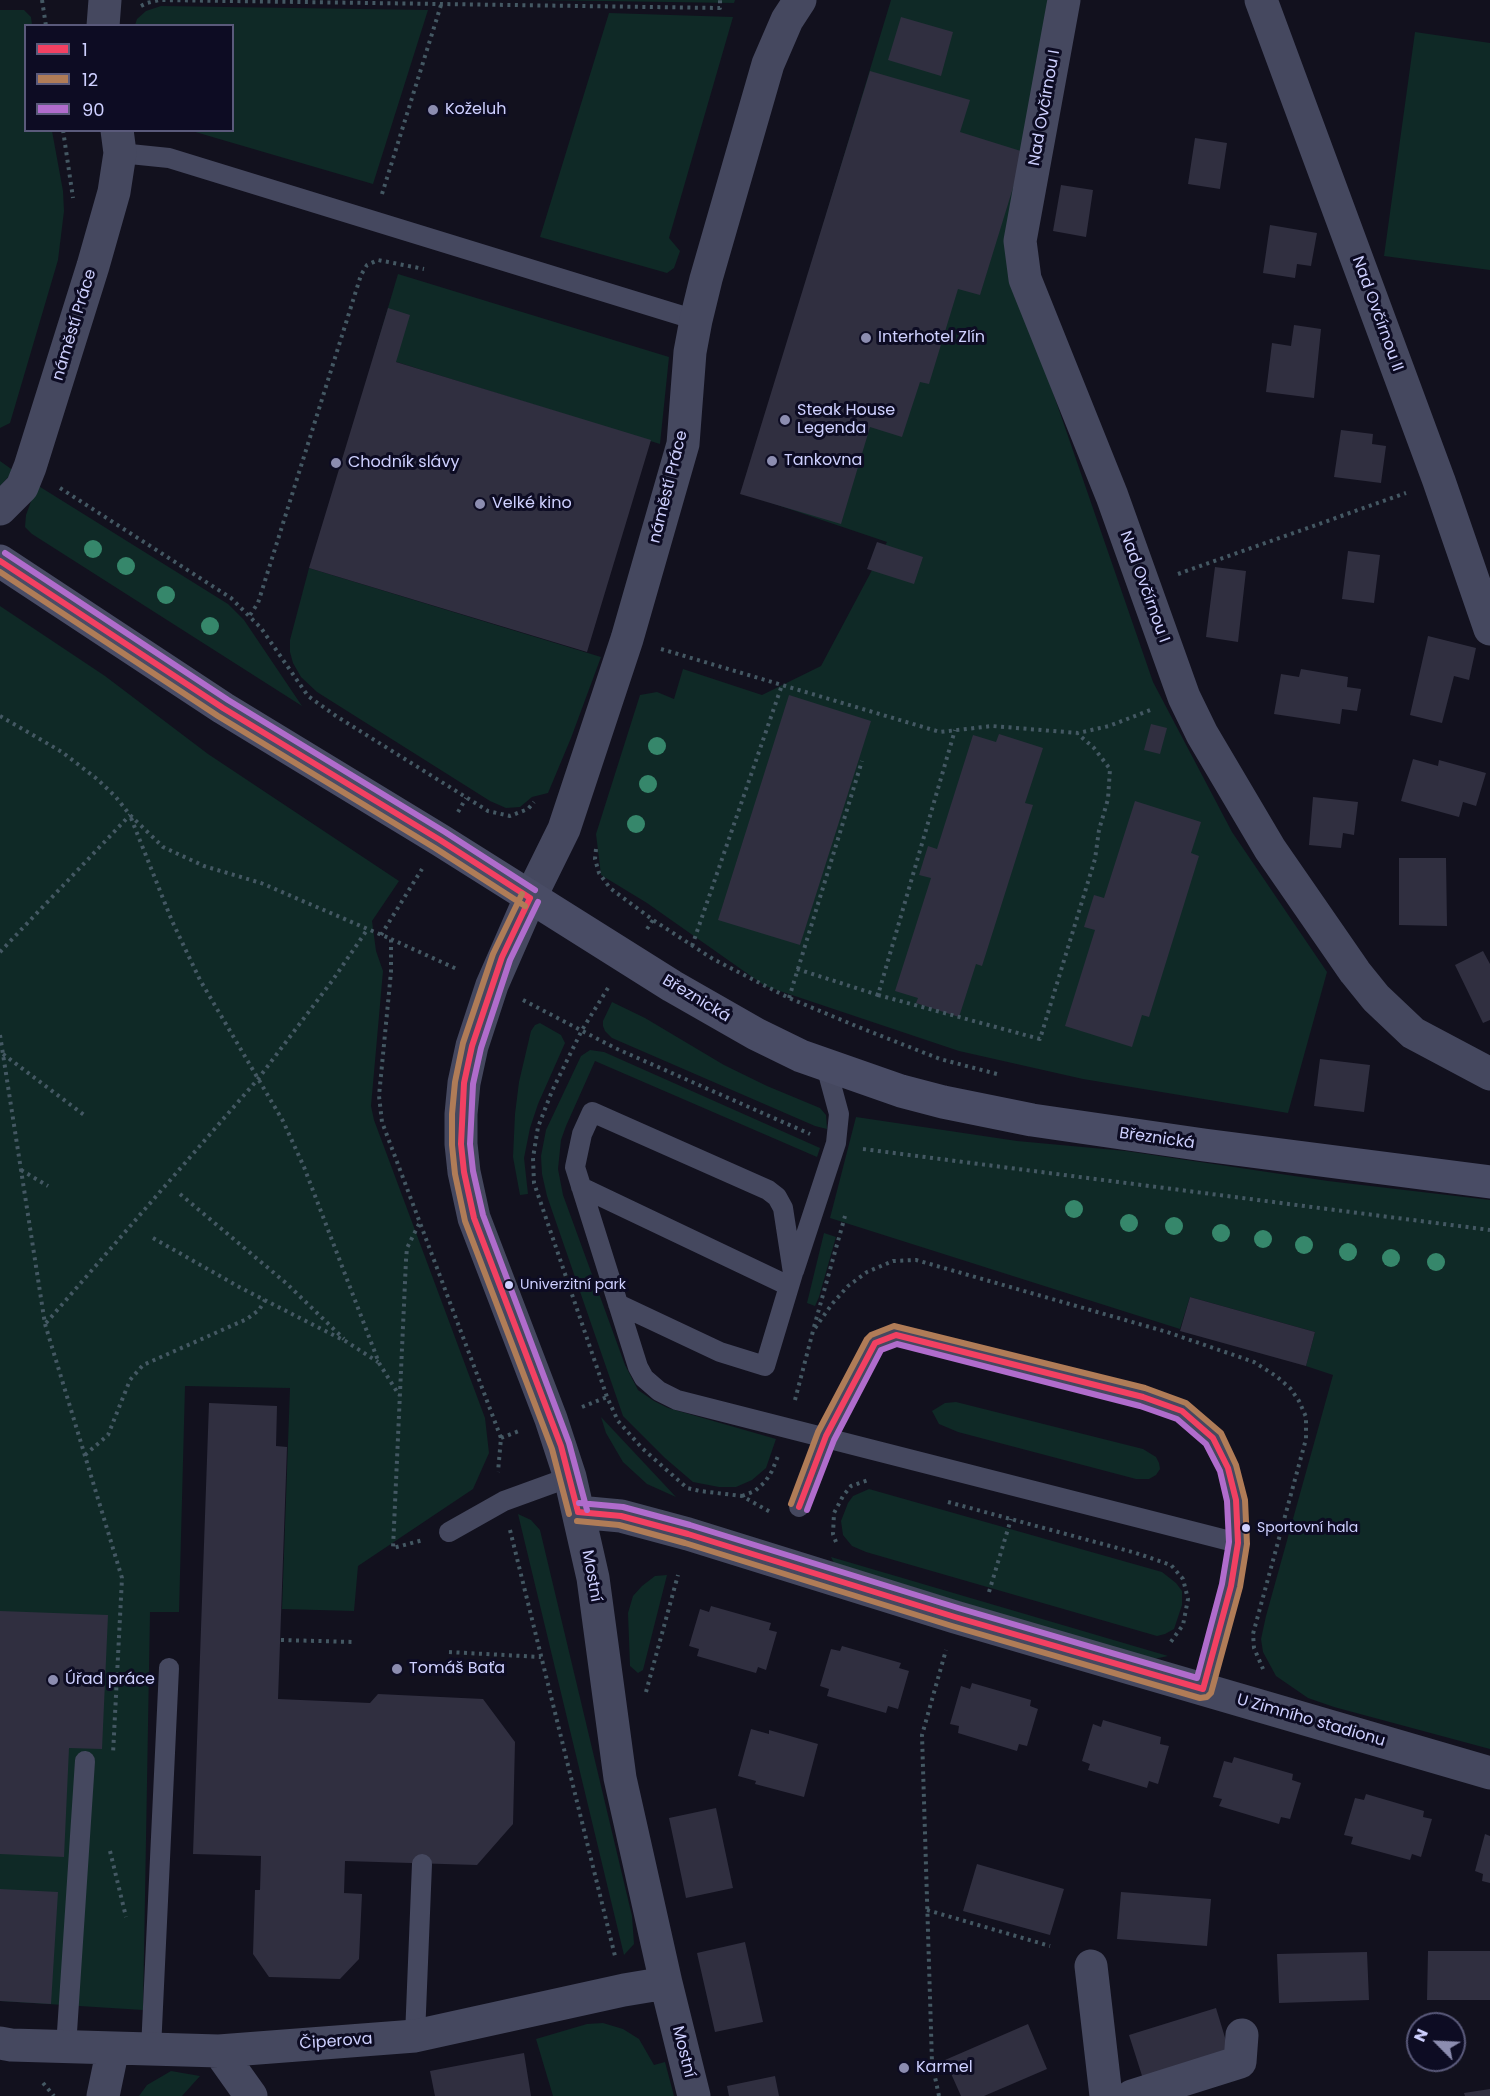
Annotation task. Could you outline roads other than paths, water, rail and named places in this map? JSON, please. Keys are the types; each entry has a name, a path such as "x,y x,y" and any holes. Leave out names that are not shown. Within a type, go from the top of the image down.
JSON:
{"main road":[{"name":"Březnická","path":"0,561 223,708 440,840 530,898 712,1010 801,1056 891,1088 943,1102 1032,1120 1490,1182"}],"street":[{"path":"103,24 105,0"},
{"name":"náměstí Práce","path":"530,898 564,829 627,639 683,444 690,352 696,320 768,64 784,26 800,0"},
{"name":"Nad Ovčírnou I","path":"1064,0 1020,241 1025,279 1112,495 1184,697 1202,734 1264,839 1355,972 1376,998 1413,1033 1490,1074"},
{"name":"Nad Ovčírnou II","path":"1261,0 1439,481 1477,560 1490,629"},
{"name":"náměstí Práce","path":"0,509 22,487 30,467 93,267 114,192 118,142"},
{"name":"Mostní","path":"530,898 502,957 472,1046 464,1083 461,1114 464,1172 474,1218 551,1419 579,1512 593,1578 620,1778 694,2096"},
{"name":"U Zimního stadionu","path":"579,1512 621,1516 688,1534 968,1621 1208,1674 1490,1773"},
{"path":"1091,1966 1106,2096"},
{"name":"Čiperova","path":"0,2043 219,2051 415,2036 624,1990 666,1983"},
{"path":"1131,2096 1240,2062 1242,2035"},
{"path":"103,2096 113,2048"},
{"path":"219,2051 251,2096"}],"lane":[{"path":"118,142 696,320"},
{"path":"618,1304 720,1352 765,1366 836,1143 839,1114 826,1066"},
{"path":"791,1279 783,1208 777,1197 768,1190 592,1112 577,1151 575,1167 638,1367 644,1378 659,1391 677,1400 826,1436 1238,1543"},
{"path":"581,1187 791,1279"},
{"path":"799,1507 826,1436 875,1343 896,1335 1143,1397 1182,1411 1213,1438 1228,1468 1236,1500 1238,1543 1231,1586 1208,1674"},
{"path":"449,1532 504,1501 570,1477"},
{"path":"151,2049 169,1668"},
{"path":"66,2047 85,1761"},
{"path":"415,2036 422,1864"}],"place":[{"name":"Koželuh","path":"433,110"},
{"name":"Interhotel Zlín","path":"866,338"},
{"name":"Steak House Legenda","path":"785,420"},
{"name":"Tankovna","path":"772,461"},
{"name":"Chodník slávy","path":"336,463"},
{"name":"Velké kino","path":"480,504"},
{"name":"Univerzitní park","path":"509,1285"},
{"name":"Sportovní hala","path":"1246,1528"},
{"name":"Tomáš Baťa","path":"397,1669"},
{"name":"Úřad práce","path":"53,1680"},
{"name":"Karmel","path":"904,2068"}]}
